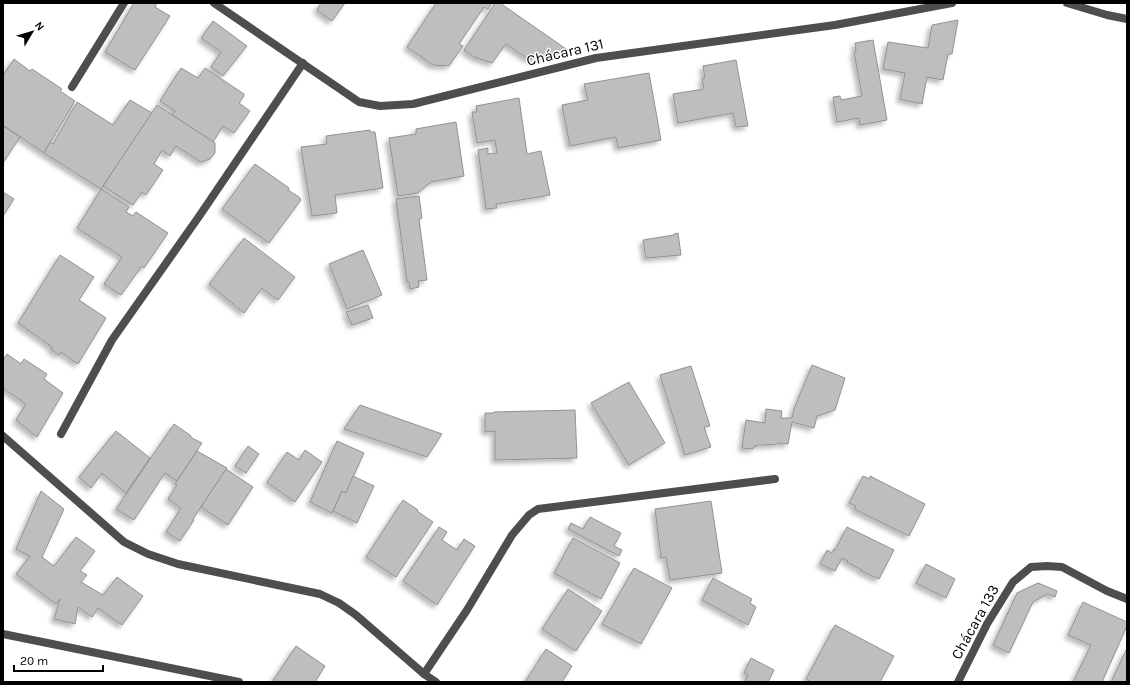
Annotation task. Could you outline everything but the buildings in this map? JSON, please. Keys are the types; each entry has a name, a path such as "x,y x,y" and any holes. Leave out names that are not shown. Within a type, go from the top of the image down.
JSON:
{"street":[{"path":"72,87 124,3"},
{"name":"Chácara 131","path":"214,3 303,62 359,102 380,106 413,104 596,58 835,25 952,3"},
{"path":"1067,3 1107,15 1127,19"},
{"path":"60,434 112,340 200,215 303,62"},
{"path":"3,436 124,542 148,554 178,564 320,594 339,603 356,615 424,674 436,682"},
{"path":"424,674 467,610 512,536 529,515 538,509 775,479"},
{"name":"Chácara 133","path":"958,682 987,624 1013,582 1031,566 1062,567 1108,591 1127,599"},
{"path":"3,634 239,682"}]}
